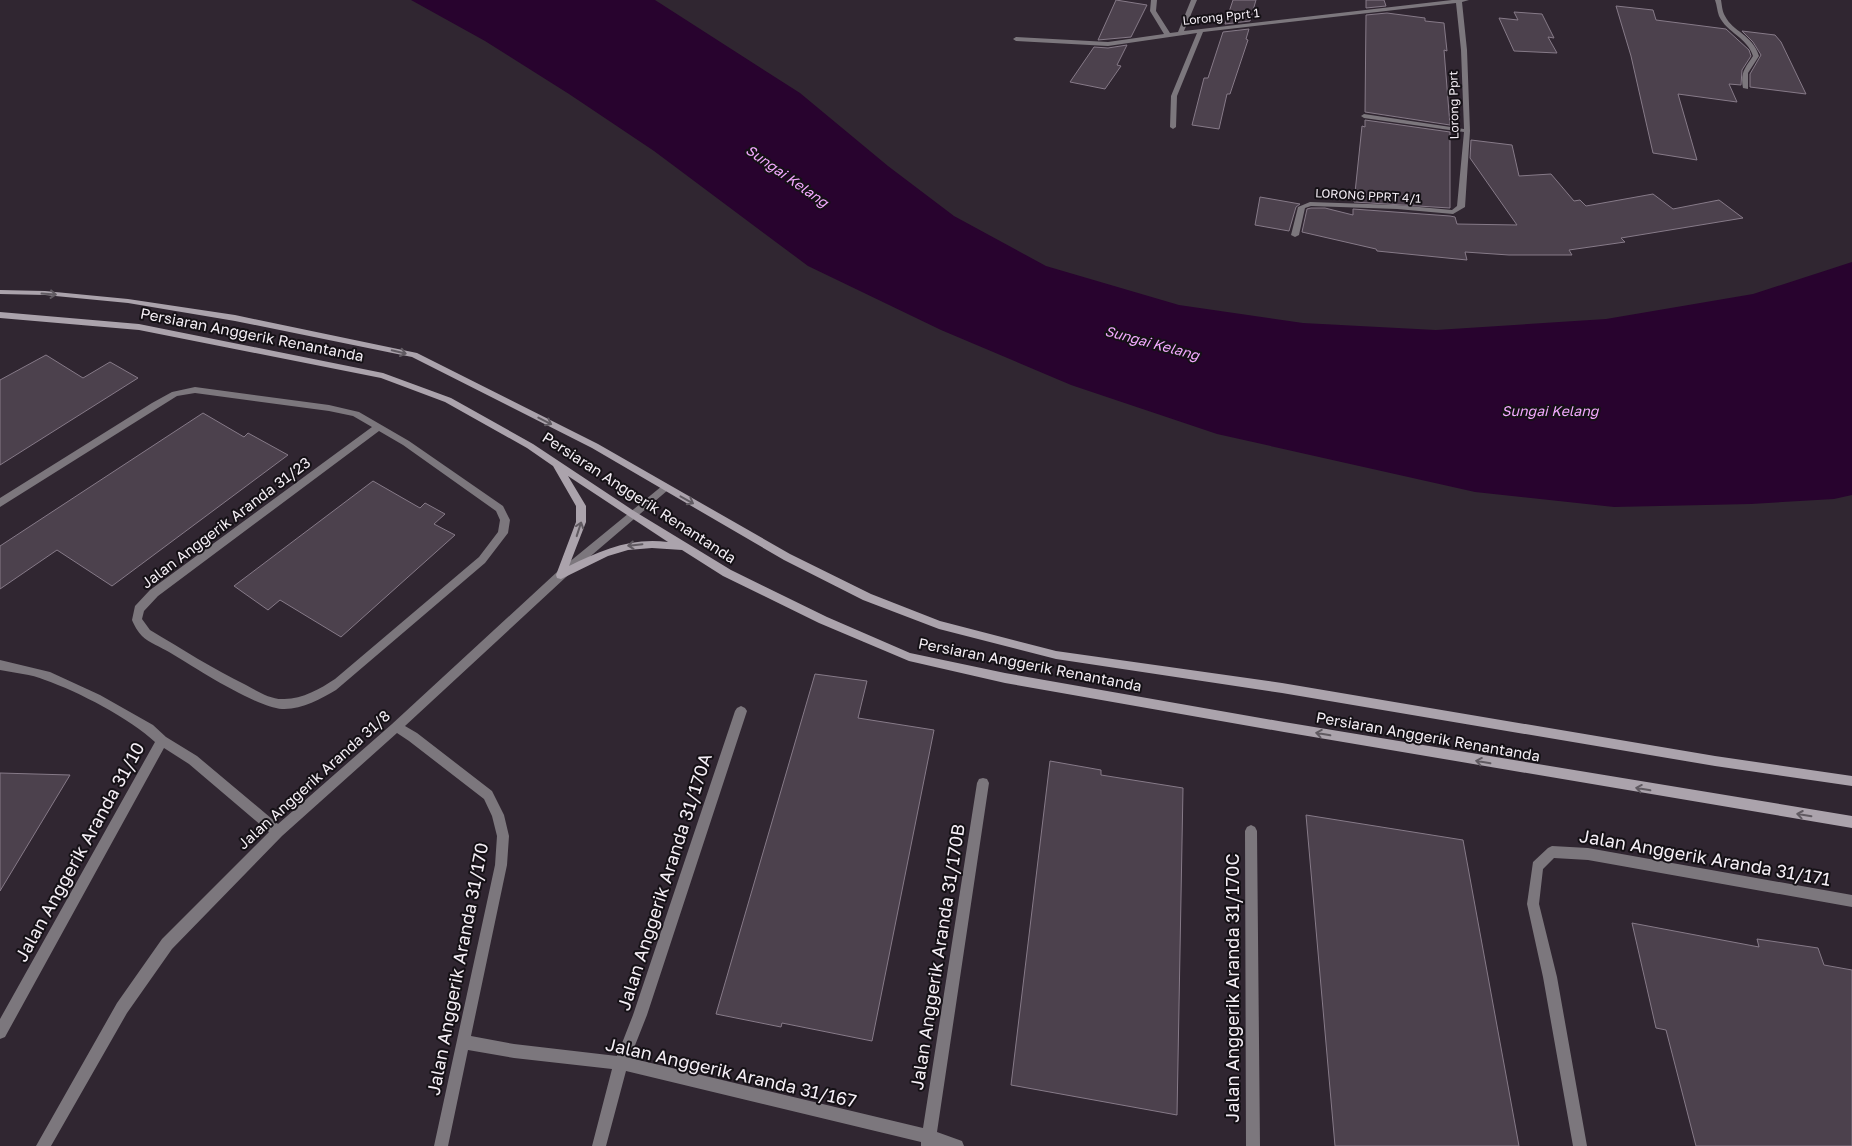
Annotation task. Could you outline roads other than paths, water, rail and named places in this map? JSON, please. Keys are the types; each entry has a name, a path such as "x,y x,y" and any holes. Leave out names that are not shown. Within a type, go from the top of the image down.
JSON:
{"main road":[{"name":"Persiaran Anggerik Renantanda","path":"0,292 45,293 128,301 235,318 414,355 595,446 787,557 867,597 939,624 1056,655 1282,688 1706,760 1852,781"},
{"name":"Persiaran Anggerik Renantanda","path":"0,315 139,327 383,376 448,400 554,461 631,514 726,573 823,620 909,657 1005,678 1303,731 1852,822"},
{"path":"554,461 581,506 581,522 561,574"},
{"path":"561,574 624,546 652,544 684,548"}],"street":[{"path":"1154,0 1153,11 1168,35"},
{"path":"1180,33 1194,0"},
{"name":"Lorong Pprt 1","path":"1016,39 1108,44 1180,33 1466,0"},
{"path":"1718,0 1722,16 1749,41 1755,50 1756,56 1743,75 1746,88"},
{"name":"Lorong Pprt","path":"1459,1 1464,50 1467,131 1461,207"},
{"path":"1173,127 1174,96 1201,31"},
{"path":"1364,116 1467,131"},
{"name":"LORONG PPRT 4/1","path":"1295,235 1302,207 1310,204 1397,207 1453,212 1461,207"},
{"path":"0,503 154,405 175,394 195,390 329,408 356,414 379,428"},
{"name":"Jalan Anggerik Aranda 31/23","path":"379,428 406,443 500,509 505,520 503,533 482,560 339,682 320,695 301,701 280,704 259,697 146,633 137,620 139,609 154,593 379,428"},
{"name":"Jalan Anggerik Aranda 31/8","path":"43,1146 122,1008 167,944 278,832 396,728 561,574 631,514 665,488"},
{"path":"0,665 46,674 149,729 162,741 193,760 278,832"},
{"name":"Jalan Anggerik Aranda 31/170A","path":"599,1146 621,1063 640,1015 740,711"},
{"name":"Jalan Anggerik Aranda 31/170","path":"396,728 413,737 488,795 498,815 502,836 501,865 441,1146"},
{"name":"Jalan Anggerik Aranda 31/10","path":"0,1032 162,741"},
{"name":"Jalan Anggerik Aranda 31/170B","path":"928,1142 984,783"},
{"name":"Jalan Anggerik Aranda 31/170C","path":"1250,831 1253,1146"},
{"name":"Jalan Anggerik Aranda 31/171","path":"1580,1146 1550,977 1533,904 1537,866 1552,852 1588,854 1852,901"},
{"name":"Jalan Anggerik Aranda 31/167","path":"464,1042 514,1051 621,1063 928,1142 958,1146"}],"water":[{"name":"Sungai Kelang","path":"411,0 655,0 800,93 888,166 954,216 1046,266 1179,305 1303,323 1436,330 1606,319 1753,294 1852,262 1852,495 1834,499 1751,504 1614,507 1475,492 1217,434 1071,385 941,330 808,266 654,151 569,94 485,41"}]}
